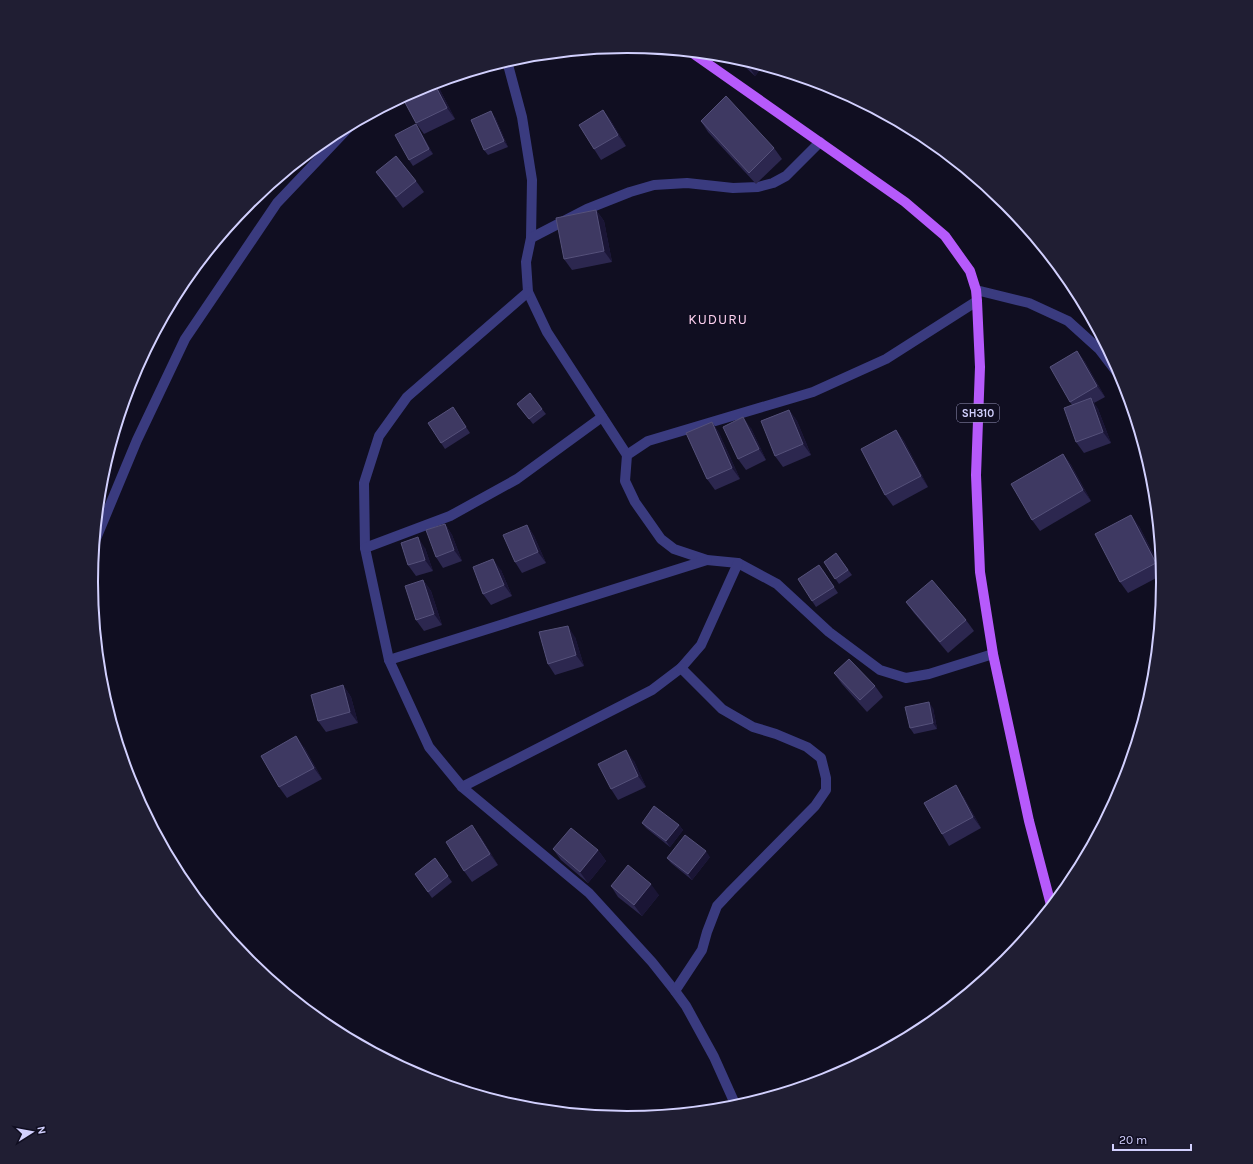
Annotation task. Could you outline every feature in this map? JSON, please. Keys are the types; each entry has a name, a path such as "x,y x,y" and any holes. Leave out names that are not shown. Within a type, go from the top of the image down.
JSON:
{"main road":[{"name":"SH310","path":"699,58 905,202 945,236 970,271 976,290 980,367 976,482 980,572 993,654 1028,821 1049,899"}],"street":[{"path":"508,67 522,117 532,180 531,238 526,262 528,292 548,332 628,455 625,481 635,502 661,539 674,549 707,560 738,563 777,584 829,632 880,670 906,678 929,674 993,654"},
{"path":"101,525 137,440 185,338 277,203 338,139"},
{"path":"531,238 587,209 630,192 654,185 686,183 733,188 758,187 773,183 786,176 820,142"},
{"path":"976,290 1029,303 1068,322 1099,349 1105,356"},
{"path":"528,292 408,397 379,436 364,483 365,548 389,660 429,747 462,787 589,893 652,962 686,1006 714,1056 733,1100"},
{"path":"628,455 648,441 813,392 886,360 977,301"},
{"path":"365,548 450,516 516,479 602,417"},
{"path":"389,660 707,560"},
{"path":"462,787 652,690 681,668 701,645 738,563"},
{"path":"675,990 702,950 717,906 815,806 826,790 826,778 821,758 807,747 776,734 753,727 722,709 681,668"}],"building":[{"path":"437,88 447,108 416,123 405,102"},
{"path":"726,96 774,148 749,173 701,121"},
{"path":"603,110 618,135 594,149 579,125"},
{"path":"491,111 504,141 484,150 471,120"},
{"path":"416,124 429,149 409,160 395,135"},
{"path":"396,156 416,181 396,197 376,172"},
{"path":"596,210 604,251 564,259 556,218"},
{"path":"1077,351 1097,386 1070,402 1050,367"},
{"path":"530,393 542,409 529,419 517,404"},
{"path":"1091,398 1103,432 1076,442 1064,408"},
{"path":"453,407 466,427 441,443 428,423"},
{"path":"789,410 803,444 775,456 761,421"},
{"path":"743,417 759,449 738,459 723,427"},
{"path":"712,422 732,468 707,479 686,433"},
{"path":"896,430 921,476 885,495 861,449"},
{"path":"1063,454 1083,490 1032,520 1011,484"},
{"path":"1131,515 1155,564 1120,582 1095,534"},
{"path":"445,524 454,550 436,557 426,530"},
{"path":"527,525 538,552 515,562 503,535"},
{"path":"418,537 425,560 408,565 401,543"},
{"path":"836,553 848,570 835,579 824,562"},
{"path":"493,559 504,585 483,594 473,567"},
{"path":"819,565 834,587 812,601 798,579"},
{"path":"423,580 434,614 416,620 405,586"},
{"path":"932,580 966,620 940,642 906,602"},
{"path":"568,626 576,655 548,664 539,632"},
{"path":"849,659 875,686 860,700 834,673"},
{"path":"343,685 350,712 318,721 311,695"},
{"path":"929,702 933,723 910,728 905,707"},
{"path":"296,736 314,768 279,787 261,756"},
{"path":"626,750 638,776 611,789 598,764"},
{"path":"956,785 973,817 942,834 924,803"},
{"path":"654,806 679,825 666,841 642,823"},
{"path":"472,825 490,854 464,871 446,842"},
{"path":"571,828 598,850 580,872 553,849"},
{"path":"685,835 706,851 688,874 667,858"},
{"path":"435,858 448,876 428,892 415,874"},
{"path":"628,865 651,884 634,905 611,886"}],"district":[{"name":"KUDURU","path":"718,319"}]}
